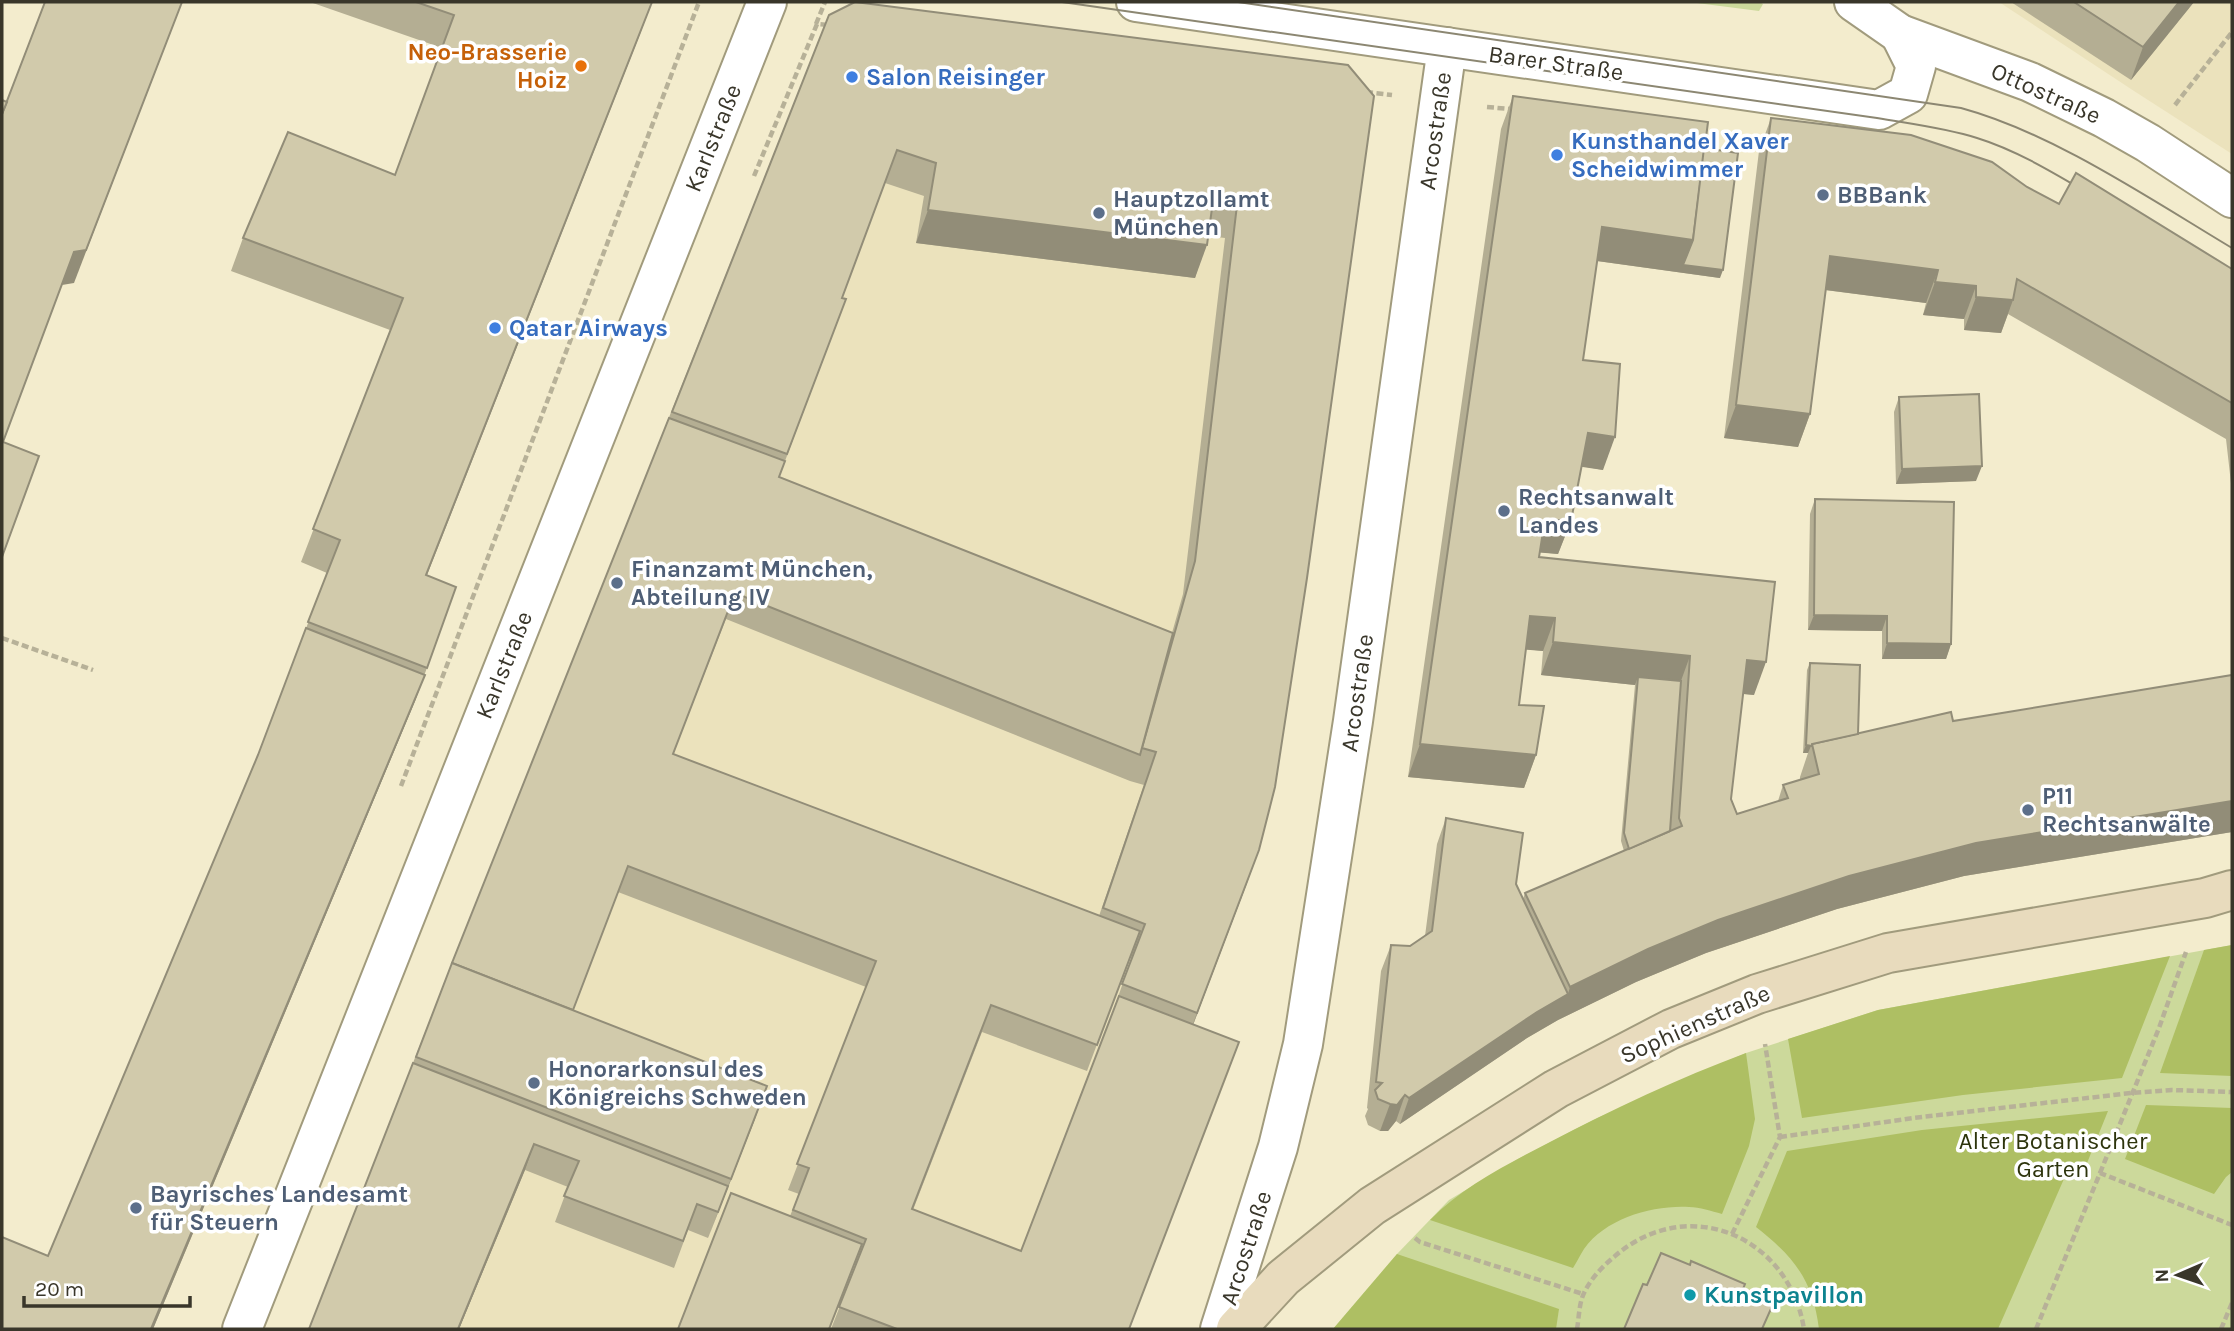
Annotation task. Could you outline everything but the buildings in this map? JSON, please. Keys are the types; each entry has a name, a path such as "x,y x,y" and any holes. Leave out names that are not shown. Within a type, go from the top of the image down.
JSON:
{"street":[{"name":"Karlstraße","path":"242,1329 767,2"},
{"name":"Barer Straße","path":"1136,2 1878,110 1908,94 1916,66 1900,34"},
{"name":"Ottostraße","path":"1854,2 1900,34 2062,96 2148,143 2232,198"},
{"name":"Arcostraße","path":"1220,1329 1278,1147 1305,1032 1353,721 1447,47"},
{"name":"Sophienstraße","path":"1236,1329 1283,1278 1372,1206 1556,1089 1671,1029 1757,993 1888,953 2205,898 2232,890"}],"path":[{"path":"397,796 699,2"},
{"path":"817,24 831,25"},
{"path":"2148,143 2232,32"},
{"path":"1358,91 1438,102"},
{"path":"2,638 93,670"},
{"path":"2036,1329 2159,1028 2185,954"},
{"path":"1732,1234 1780,1136 1757,993"},
{"path":"1780,1136 2131,1093 2172,1090 2232,1092"},
{"path":"2100,1173 2232,1225"},
{"path":"1372,1206 1420,1242 1583,1294"},
{"path":"1577,1329 1583,1294 1602,1267 1631,1242 1655,1231 1686,1226 1716,1228 1732,1234 1769,1258 1787,1279 1801,1308 1804,1329"},
{"path":"2221,1329 2232,1303"}],"shaded area":[{"path":"1999,2 2232,2 2232,154 2134,91"},
{"path":"817,48 1336,98 1247,883 1185,1045 1230,1069 1129,1329 310,1329"}],"green space":[{"path":"1689,2 1759,2 1763,4 1759,11"},
{"name":"Alter Botanischer Garten","path":"2232,945 2232,1329 1333,1329 1397,1254 1449,1200 1518,1159 1593,1120 1664,1088 1746,1053 1878,1010"},
{"path":"2232,945 2232,1076 2160,1073 2204,950"},
{"path":"2170,956 2122,1078 1963,1095 1802,1118 1788,1039 1878,1010"},
{"path":"1746,1053 1755,1119 1749,1146 1722,1214 1697,1208 1675,1207 1631,1216 1593,1238 1573,1268 1430,1220 1471,1186 1518,1159 1646,1094"},
{"path":"2146,1105 2232,1108 2232,1172 2214,1194 2125,1159"},
{"path":"2108,1111 2081,1178 2067,1172 1998,1329 1819,1329 1812,1297 1800,1271 1781,1249 1756,1227 1787,1151 1922,1130"},
{"path":"1397,1254 1559,1309 1556,1329 1333,1329"}],"tram line":[{"path":"1062,2 1928,127 1992,143 2034,162 2088,193"},
{"path":"1238,2 1961,108 1996,119 2066,150 2232,248"}],"place":[{"name":"Neo-Brasserie Hoiz","path":"581,66"},
{"name":"Salon Reisinger","path":"852,77"},
{"name":"Kunsthandel Xaver Scheidwimmer","path":"1557,155"},
{"name":"BBBank","path":"1823,195"},
{"name":"Hauptzollamt München","path":"1099,213"},
{"name":"Qatar Airways","path":"495,328"},
{"name":"Rechtsanwalt Landes","path":"1504,511"},
{"name":"Finanzamt München, Abteilung IV","path":"617,583"},
{"name":"P11 Rechtsanwälte","path":"2028,810"},
{"name":"Honorarkonsul des Königreichs Schweden","path":"534,1083"},
{"name":"Bayrisches Landesamt für Steuern","path":"136,1208"},
{"name":"Kunstpavillon","path":"1690,1295"}]}
